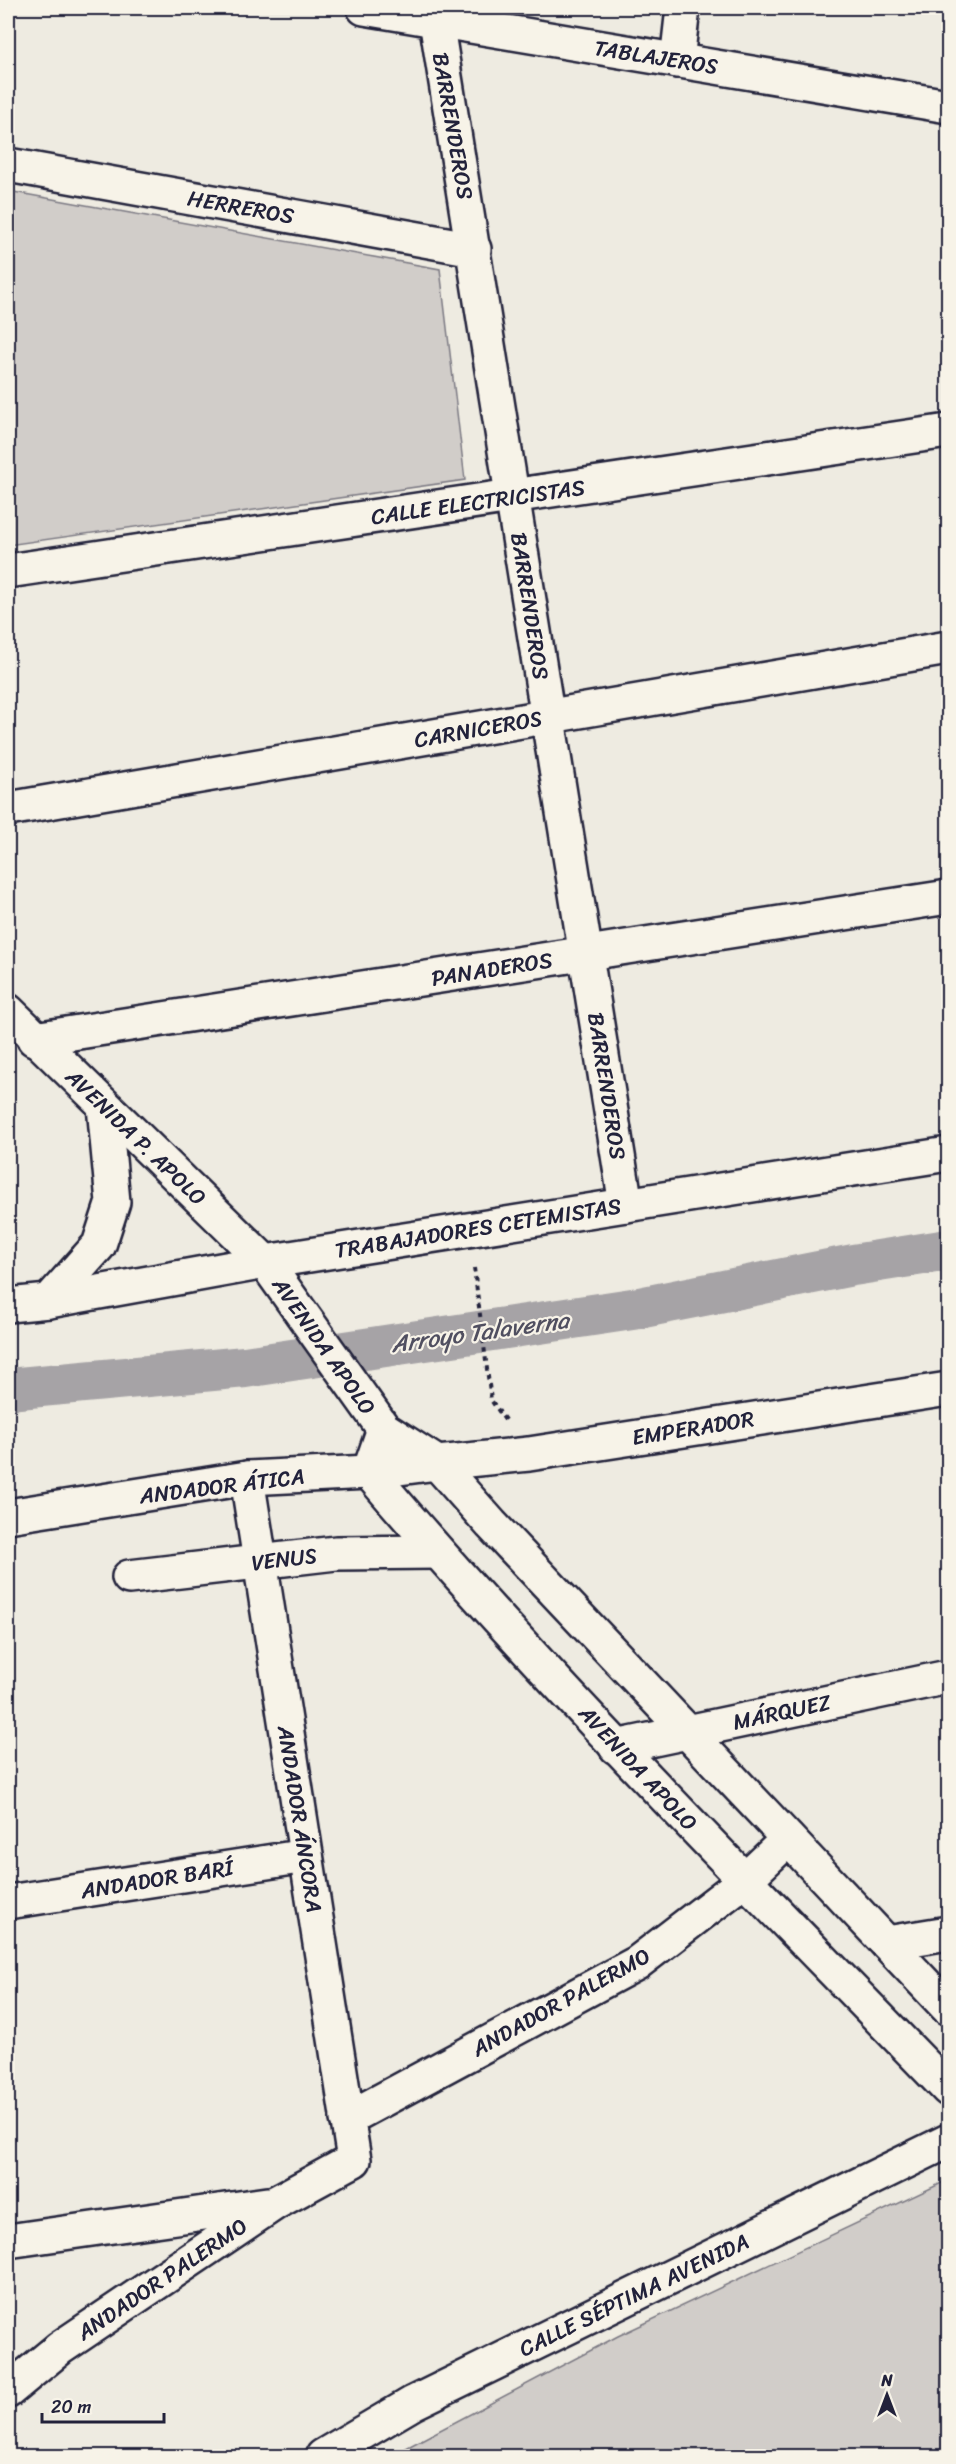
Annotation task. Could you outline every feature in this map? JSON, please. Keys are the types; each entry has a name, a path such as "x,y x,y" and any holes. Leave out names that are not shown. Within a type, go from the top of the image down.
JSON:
{"street":[{"name":"TABLAJEROS","path":"363,8 434,14 677,61 948,106"},
{"path":"677,61 683,8"},
{"name":"BARRENDEROS","path":"434,14 474,249 626,1205"},
{"name":"HERREROS","path":"8,165 474,249"},
{"name":"CALLE ELECTRICISTAS","path":"8,571 948,431"},
{"name":"CARNICEROS","path":"8,809 948,648"},
{"name":"PANADEROS","path":"34,1039 587,955 948,897"},
{"name":"AVENIDA P. APOLO","path":"8,1011 34,1039 265,1262"},
{"path":"49,1301 99,1245 113,1202 104,1106"},
{"name":"TRABAJADORES CETEMISTAS","path":"8,1305 49,1301 265,1262 948,1154"},
{"name":"AVENIDA APOLO","path":"265,1262 377,1419 437,1463 686,1732 948,2008"},
{"name":"EMPERADOR","path":"437,1463 529,1454 948,1389"},
{"name":"AVENIDA APOLO","path":"377,1419 369,1472 438,1552 616,1746 948,2089"},
{"name":"ANDADOR ÁTICA","path":"8,1516 248,1478 369,1472 437,1463"},
{"name":"ANDADOR ÁNCORA","path":"248,1478 354,2160"},
{"name":"VENUS","path":"129,1577 336,1553 438,1552"},
{"name":"MÁRQUEZ","path":"616,1746 948,1677"},
{"name":"ANDADOR PALERMO","path":"347,2120 637,1963 745,1880 788,1839"},
{"name":"ANDADOR BARÍ","path":"8,1902 306,1856"},
{"path":"887,1943 948,1933"},
{"name":"CALLE SÉPTIMA AVENIDA","path":"324,2457 413,2403 948,2141"},
{"name":"ANDADOR PALERMO","path":"8,2391 60,2348 275,2203 354,2160"},
{"path":"8,2241 275,2203"}],"path":[{"path":"474,1272 490,1400"}],"shaded area":[{"path":"8,191 440,269 465,480 8,545"},
{"path":"948,2180 948,2456 391,2456 618,2336"}],"waterway":[{"name":"Arroyo Talaverna","path":"8,1389 245,1367 639,1308 853,1265 948,1250"}]}
